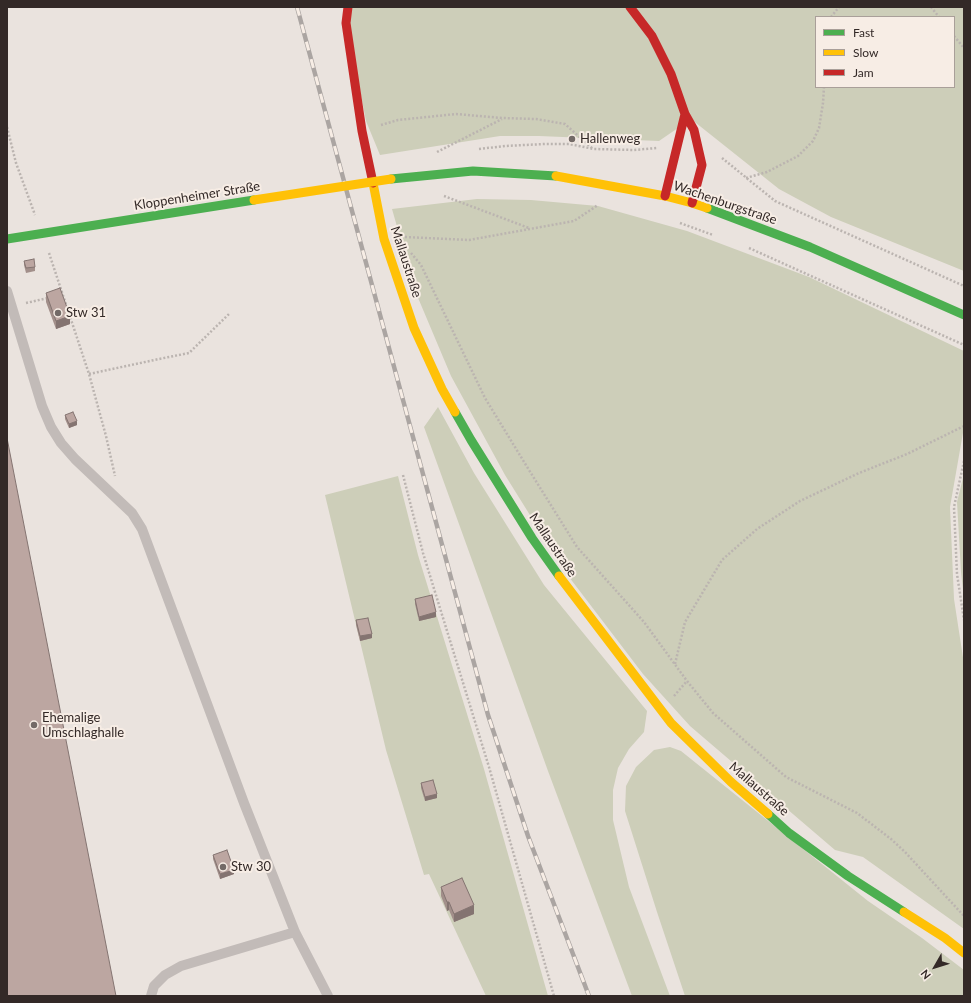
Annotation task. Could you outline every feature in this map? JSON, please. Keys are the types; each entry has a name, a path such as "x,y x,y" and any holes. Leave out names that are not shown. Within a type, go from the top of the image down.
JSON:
{"street":[{"name":"Mallaustraße","path":"348,7 346,23 362,131 384,239 417,334 442,389 471,440 532,538 568,589 661,711 671,723 731,782 789,833 842,872 946,938 964,953"},
{"path":"630,7 652,36 671,74 685,114 694,130 702,165 692,203"},
{"path":"665,196 685,114"},
{"name":"Wachenburgstraße","path":"392,179 473,171 557,176 665,196 692,203 810,247 964,315"},
{"name":"Kloppenheimer Straße","path":"7,239 392,179"}],"lane":[{"path":"7,292 42,406 51,427 61,443 74,459 132,513 142,529 244,803 295,932 328,996"},
{"path":"151,996 154,986 165,975 181,966 295,932"}],"path":[{"path":"832,16 839,7"},
{"path":"931,7 938,16"},
{"path":"955,37 964,48"},
{"path":"745,178 767,172 798,156 813,140 819,128 824,88"},
{"path":"362,131 398,120 456,114 536,119 565,124 594,149"},
{"path":"432,155 502,118"},
{"path":"7,127 16,164 37,222"},
{"path":"505,146 569,144 594,149 677,149"},
{"path":"699,148 711,148 774,201 964,286"},
{"path":"440,194 531,229"},
{"path":"404,237 469,240 531,229 574,221 599,204 592,203"},
{"path":"680,223 715,236"},
{"path":"743,246 964,345"},
{"path":"48,251 89,374 106,436 121,502"},
{"path":"406,252 412,254 421,264 485,398 577,547 644,622 687,681 713,713 786,777 857,813 891,839 905,852 964,916"},
{"path":"12,307 54,296"},
{"path":"89,374 190,354 230,313"},
{"path":"675,665 684,622 722,560 757,529 800,501 859,473 907,454 964,426"},
{"path":"964,461 954,507 957,574 964,620"},
{"path":"402,475 423,553 489,767 554,996"}],"green space":[{"path":"344,7 964,7 964,271 831,217 779,189 691,119 659,141 539,136 500,136 380,155 366,121"},
{"path":"477,199 531,200 598,206 687,231 809,277 964,351 964,427 950,507 954,599 964,664 964,929 863,857 835,850 690,726 643,674 566,573 505,475 451,376 416,293 392,209"},
{"path":"438,407 474,473 544,585 647,711 644,732 629,749 618,768 613,790 613,820 629,887 670,996 632,996 548,771 424,427"},
{"path":"964,474 964,599 957,502"},
{"path":"398,476 418,555 484,769 548,996 486,996 429,874 424,875 386,750 325,495"},
{"path":"670,747 681,751 868,901 922,938 964,970 964,996 685,996 625,811 626,786 636,767 654,750"}],"building":[{"path":"34,259 35,267 26,268 24,261"},
{"path":"60,288 70,316 56,321 46,293"},
{"path":"73,412 77,421 69,424 65,415"},
{"name":"Ehemalige Umschlaghalle","path":"7,438 116,996 7,996"},
{"path":"432,595 436,612 419,617 415,599"},
{"path":"368,618 372,634 360,636 356,620"},
{"path":"433,780 437,794 425,797 421,783"},
{"name":"Stw 30","path":"227,850 234,870 220,874 213,855"},
{"path":"462,878 474,905 454,914 441,887"}],"railway":[{"path":"297,7 488,715 528,836 589,996"}],"traffic: fast":[{"path":"391,179 473,171 556,176"},
{"path":"7,239 254,200"},
{"path":"707,208 810,247 964,315"},
{"path":"455,412 532,538 559,576"},
{"path":"768,814 789,833 848,876 904,912"}],"traffic: slow":[{"path":"556,176 665,196 707,208"},
{"path":"254,200 391,179"},
{"path":"373,183 384,239 414,328 442,389 455,412"},
{"path":"559,576 671,723 731,782 768,814"},
{"path":"904,912 945,938 964,953"}],"traffic: jam":[{"path":"348,7 346,23 362,131 373,183"},
{"path":"630,7 652,36 671,74 685,114 694,130 702,165 692,203"},
{"path":"665,196 685,114"}],"place":[{"name":"Hallenweg","path":"572,139"},
{"name":"Stw 31","path":"58,313"},
{"name":"Ehemalige Umschlaghalle","path":"34,725"},
{"name":"Stw 30","path":"223,867"}]}
